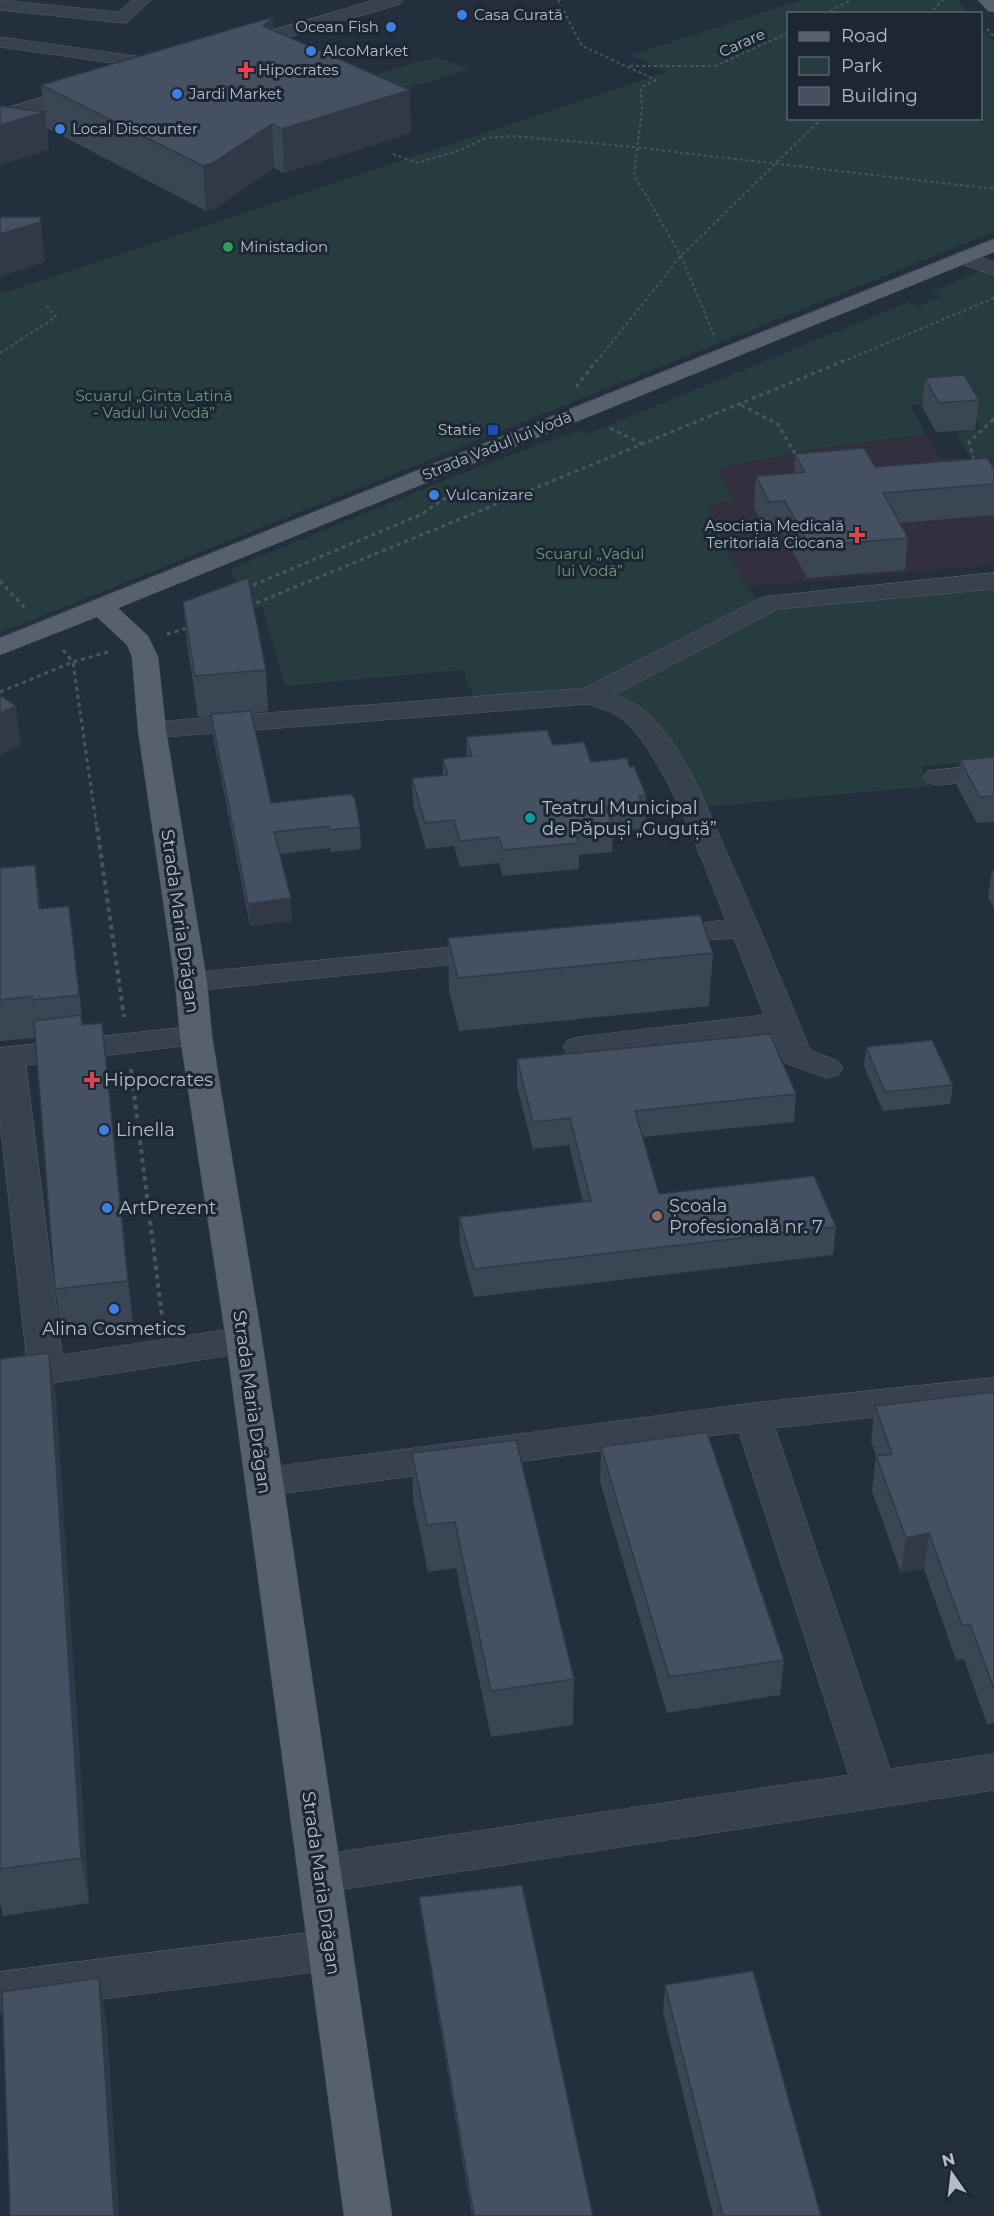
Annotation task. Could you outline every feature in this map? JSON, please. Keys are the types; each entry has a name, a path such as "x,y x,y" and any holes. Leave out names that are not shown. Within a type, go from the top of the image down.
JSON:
{"main road":[{"path":"987,0 994,8"},
{"name":"Strada Vadul lui Vodă","path":"0,647 994,245"},
{"path":"99,606 121,623 139,642"},
{"name":"Strada Maria Drăgan","path":"139,642 145,657 152,730 191,982 196,1036 244,1340 369,2216"}],"street":[{"path":"43,0 98,6 117,0"},
{"path":"0,5 122,18 142,0"},
{"path":"223,51 394,0"},
{"path":"0,56 7,43 170,66"},
{"path":"128,78 191,60"},
{"path":"0,116 107,85"},
{"path":"962,258 994,269"},
{"path":"591,696 772,602 994,581"},
{"path":"152,730 591,696 624,708 642,723 657,741 685,791 745,928 796,1056 827,1068"},
{"path":"938,777 994,772"},
{"path":"637,938 745,928"},
{"path":"191,982 519,949"},
{"path":"579,1047 781,1023"},
{"path":"46,1371 4,1058 196,1036"},
{"path":"0,1382 46,1371 244,1340"},
{"path":"264,1482 753,1417 994,1391"},
{"path":"753,1417 875,1789"},
{"path":"319,1874 994,1772"},
{"path":"0,1992 330,1950"}],"path":[{"path":"558,0 582,46 630,66 656,80 641,87 642,109 634,175 681,256 717,343"},
{"path":"829,12 851,0"},
{"path":"931,12 943,0"},
{"name":"Carare","path":"630,66 715,66 787,34"},
{"path":"574,389 681,256 820,120"},
{"path":"393,154 418,163 463,149 476,141 497,136 777,163 994,189"},
{"path":"245,607 741,405 994,298"},
{"path":"0,353 56,317 46,305"},
{"path":"741,405 778,424 801,464"},
{"path":"974,460 969,442 994,419"},
{"path":"602,424 644,445"},
{"path":"243,589 420,515 459,489"},
{"path":"0,581 33,617"},
{"path":"185,630 192,621"},
{"path":"0,692 73,662 194,627"},
{"path":"61,648 73,662 128,1043 166,1352"}],"shaded area":[{"name":"Asociația Medicală Teritorială Ciocana","path":"926,434 940,458 994,459 994,565 746,587 705,504 734,501 716,468 828,447"}],"green space":[{"name":"Scuarul „Ginta Latină - Vadul lui Vodă”","path":"802,0 957,0 968,12 787,12 787,120 982,120 982,28 994,42 994,232 0,633 0,294 667,72 631,55"},
{"path":"435,57 470,69 397,92 360,79"},
{"name":"Scuarul „Vadul lui Vodă”","path":"982,270 994,275 994,459 970,457 956,433 982,429 963,402 910,405 926,434 828,447 717,468 734,501 705,505 746,587 768,610 994,589 994,760 921,767 931,786 706,807 678,752 586,689 474,699 463,670 285,686 262,606 195,630 201,597 236,580 230,569 453,477 579,430 587,434 909,302 919,306 940,297 930,293"}],"building":[{"path":"273,17 263,26 410,90 282,129 272,124 213,163 203,166 41,85"},
{"path":"0,106 45,112 0,125"},
{"path":"0,217 40,217 41,222 0,234"},
{"path":"964,375 979,400 939,403 925,378"},
{"path":"864,448 875,467 987,458 994,468 994,484 883,493 908,538 810,546 785,501 769,502 756,476 805,472 795,454"},
{"path":"248,578 266,670 195,676 183,602"},
{"path":"0,695 16,706 0,713"},
{"path":"251,711 271,803 351,794 355,799 360,827 330,830 329,826 274,832 291,898 248,904 211,714"},
{"name":"Teatrul Municipal de Păpuși „Guguță”","path":"547,730 553,745 584,742 591,762 627,758 630,767 634,766 646,795 639,796 642,804 606,807 613,826 574,830 579,843 503,850 499,837 460,841 454,820 425,823 412,778 448,775 443,759 472,756 466,737"},
{"path":"994,757 994,796 980,797 960,760"},
{"path":"35,865 39,909 69,906 79,995 32,1000 32,996 0,1000 0,868"},
{"path":"700,915 713,953 458,978 448,938"},
{"path":"81,1015 82,1025 102,1023 128,1281 55,1289 34,1021"},
{"path":"770,1034 796,1094 635,1111 659,1194 814,1176 836,1227 474,1269 459,1217 591,1201 570,1118 533,1122 517,1059"},
{"path":"932,1040 953,1085 885,1092 866,1047"},
{"path":"49,1353 81,1858 0,1869 0,1359"},
{"path":"993,1392 994,1689 970,1624 962,1625 929,1533 906,1538 876,1456 892,1454 875,1406"},
{"path":"707,1432 784,1660 669,1677 601,1447"},
{"path":"516,1440 574,1679 491,1691 455,1522 427,1525 412,1453"},
{"path":"522,1885 593,2216 474,2216 419,1897"},
{"path":"753,1971 821,2216 723,2216 665,1985"},
{"path":"99,1978 114,2216 10,2216 2,1992"}],"place":[{"name":"Casa Curată","path":"462,15"},
{"name":"Ocean Fish","path":"391,27"},
{"name":"AlcoMarket","path":"311,51"},
{"name":"Hipocrates","path":"246,70"},
{"name":"Jardi Market","path":"177,94"},
{"name":"Local Discounter","path":"60,129"},
{"name":"Ministadion","path":"228,247"},
{"name":"Statie","path":"493,430"},
{"name":"Vulcanizare","path":"434,495"},
{"name":"Asociația Medicală Teritorială Ciocana","path":"857,535"},
{"name":"Teatrul Municipal de Păpuși „Guguță”","path":"530,818"},
{"name":"Hippocrates","path":"92,1080"},
{"name":"Linella","path":"104,1130"},
{"name":"ArtPrezent","path":"107,1208"},
{"name":"Școala Profesională nr. 7","path":"657,1216"},
{"name":"Alina Cosmetics","path":"114,1309"}]}
